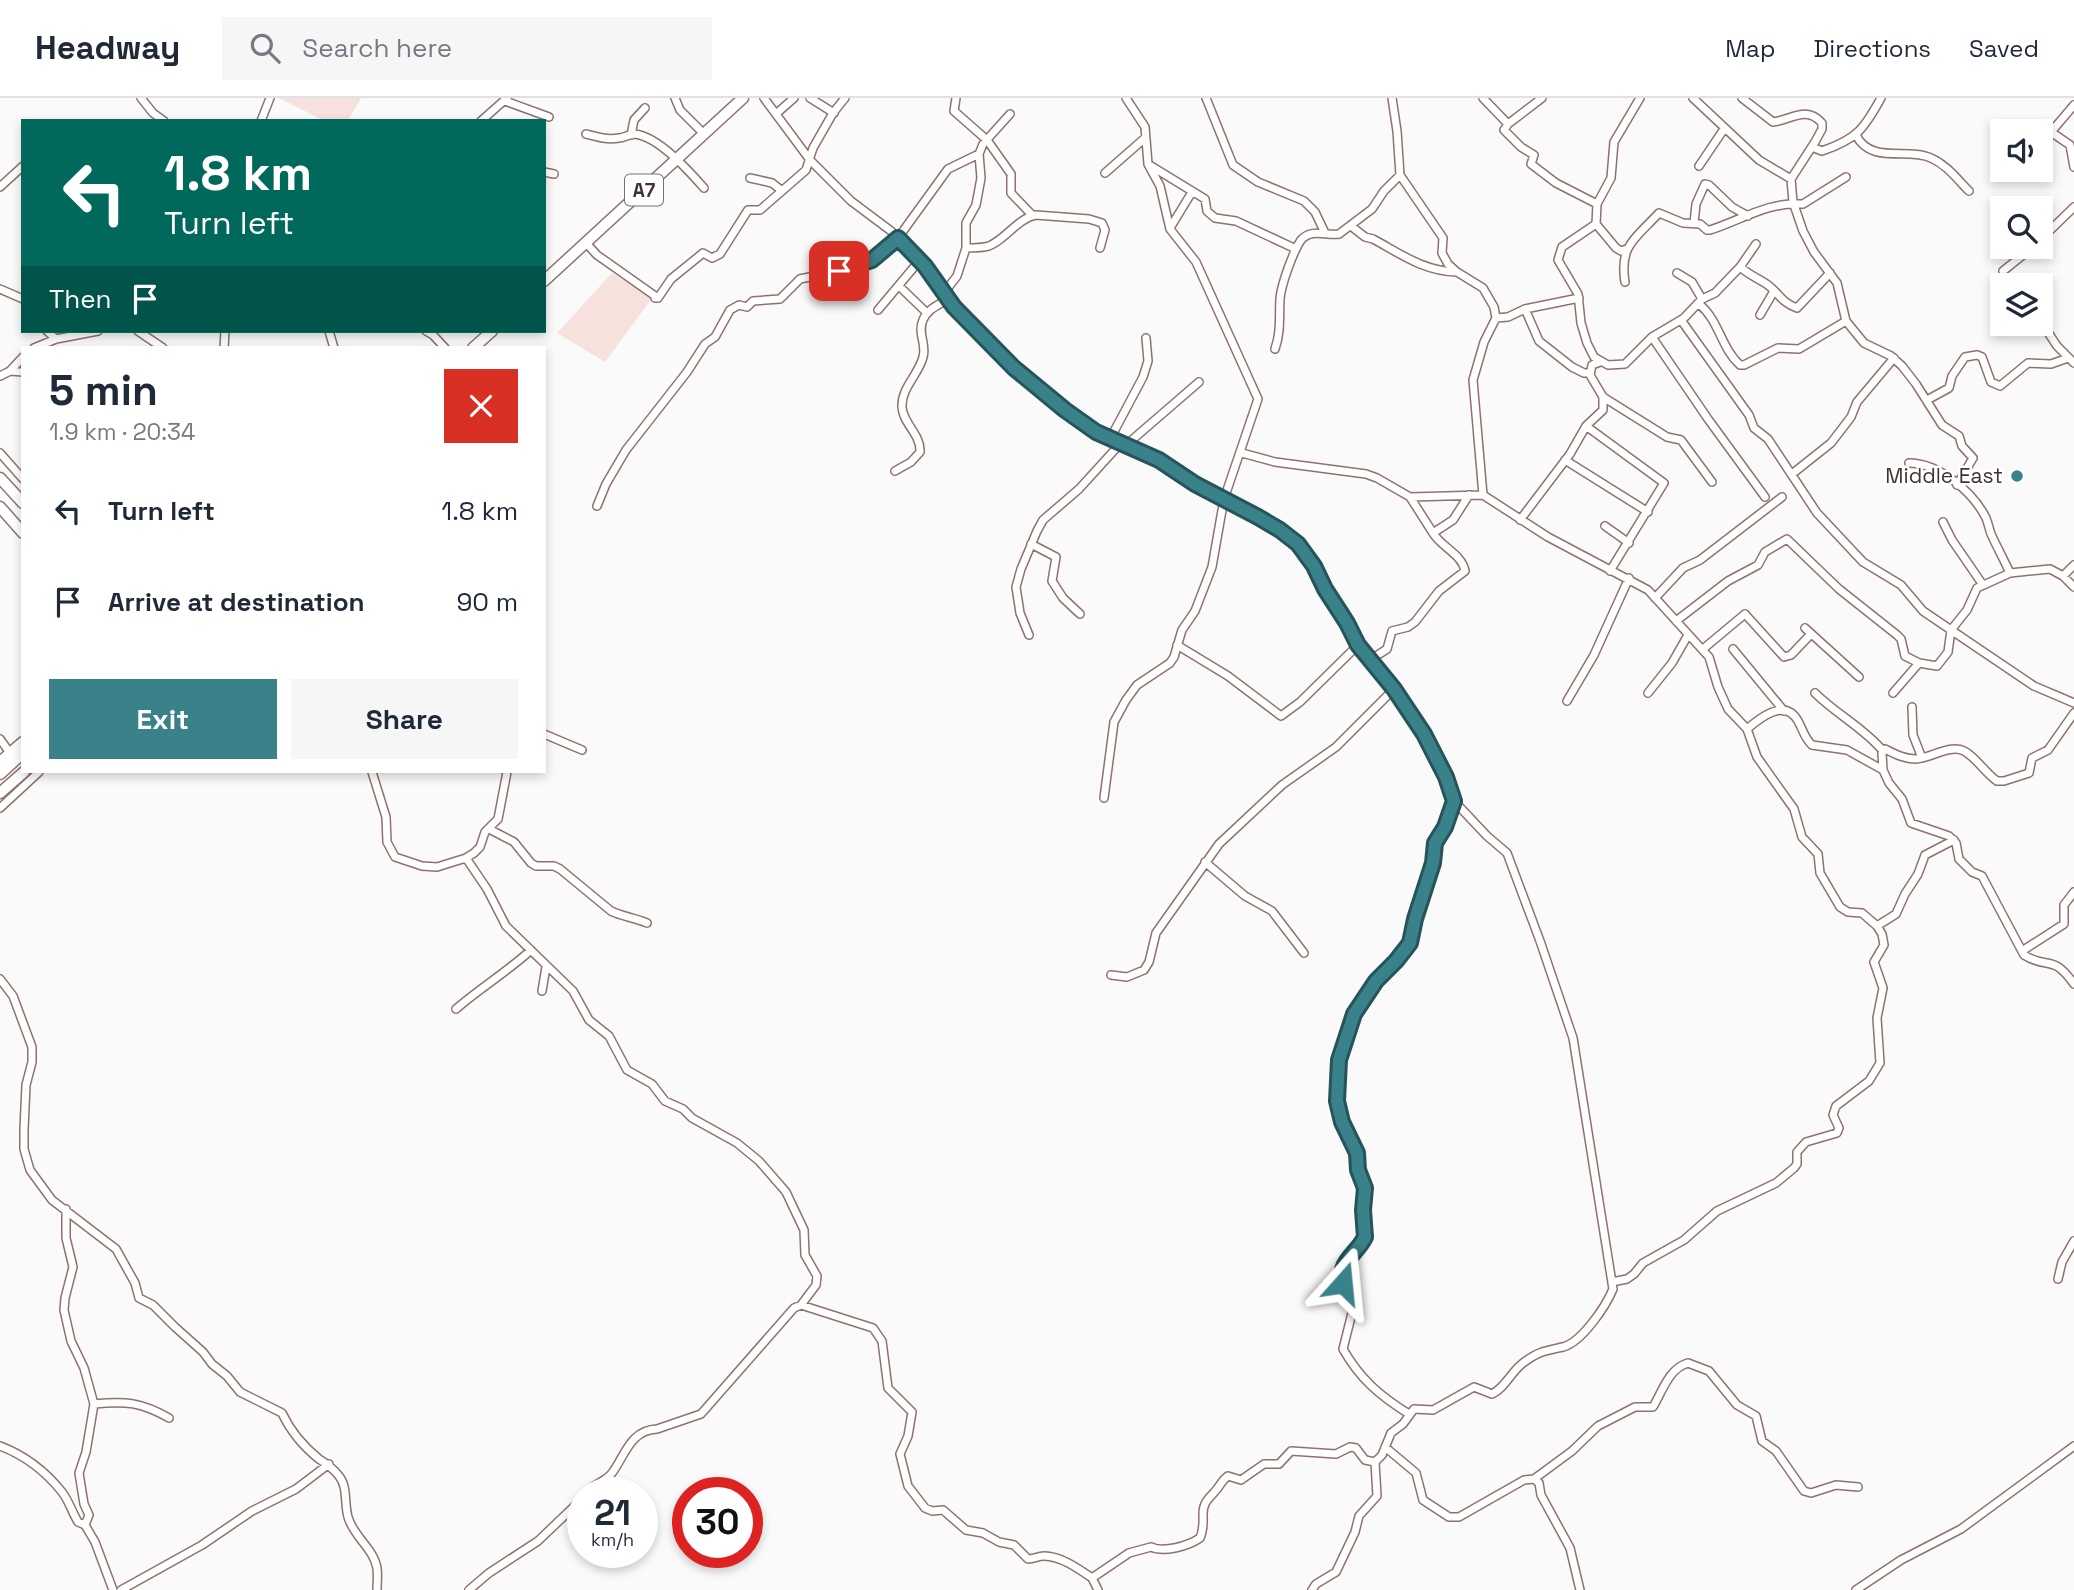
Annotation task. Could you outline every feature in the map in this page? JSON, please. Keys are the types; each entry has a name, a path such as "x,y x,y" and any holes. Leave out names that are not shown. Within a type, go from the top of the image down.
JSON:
{"highway":[{"name":"A7","path":"546,279 678,159 739,99"},
{"path":"477,346 490,333"},
{"path":"0,478 21,501"},
{"path":"0,507 21,531"},
{"path":"0,762 21,744"},
{"path":"0,774 21,754"},
{"path":"0,782 21,764"},
{"path":"0,793 23,773"}],"street":[{"path":"141,98 161,119"},
{"path":"262,119 270,98"},
{"path":"675,98 680,110 704,134"},
{"path":"764,98 810,160 851,201 898,238 920,260 946,296 1023,376 1070,414 1110,439 1159,460 1195,484 1280,530 1298,544 1314,566 1358,645 1394,689 1429,742 1454,801 1507,853 1566,1014 1575,1047 1613,1289 1591,1324 1573,1343 1544,1350 1530,1358 1510,1374 1497,1392 1492,1394 1474,1387 1433,1410 1414,1409 1403,1424 1391,1433 1375,1462 1377,1496 1359,1516 1355,1532 1336,1572 1316,1584 1312,1590"},
{"path":"776,114 794,98"},
{"path":"810,98 834,113"},
{"path":"586,243 657,298 671,279 703,253 712,258 720,254 748,210 760,210 806,170 812,151 845,98"},
{"path":"956,98 954,111 987,140 1011,174 1011,193 1032,215"},
{"path":"1104,797 1113,731 1118,715 1137,685 1170,663 1182,630 1195,611 1212,567 1224,499 1258,402 1258,395 1222,323 1196,262 1170,229 1160,186 1148,164 1145,127 1126,98"},
{"path":"1206,98 1233,165 1258,183 1304,201 1315,212 1326,234"},
{"path":"1392,98 1400,175 1442,235 1442,253 1448,264 1483,288 1493,303 1496,318 1484,342 1473,380 1483,495"},
{"path":"1483,98 1508,124"},
{"path":"1542,98 1508,124 1504,131 1534,155 1531,164 1556,183 1597,204"},
{"path":"1627,249 1621,251 1616,248 1596,225 1597,204 1611,178 1614,142 1640,98"},
{"path":"1693,98 1759,160 1791,179"},
{"path":"1742,98 1773,122 1801,113 1818,118 1823,126 1791,179 1793,202 1807,240 1837,283 1846,321 1864,343 1894,358 1910,375 1943,426 1958,436 1962,446 1973,458 1957,485"},
{"path":"1812,147 1822,150 1856,135 1863,129 1881,98"},
{"path":"483,119 506,99 549,117"},
{"path":"2053,130 2074,105"},
{"path":"631,135 634,120 645,108"},
{"path":"597,506 606,484 626,450 687,372 705,344 715,337 730,310 739,305 747,307 752,301 779,299 800,279 830,275 861,265 880,255 898,238 947,170 979,154 987,140 1010,114"},
{"path":"1699,166 1724,129"},
{"path":"2053,133 2070,145 2074,167"},
{"path":"586,134 604,139 631,135 648,139 678,159 704,188"},
{"path":"1856,135 1861,143 1878,153 1931,158 1949,170 1969,191"},
{"path":"1105,173 1145,138"},
{"path":"895,471 912,462 920,452 920,443 903,413 902,406 906,391 923,359 924,346 920,329 927,313 946,296 957,276 966,248 966,223 976,205 981,178 979,154"},
{"path":"1148,164 1206,201 1207,211 1215,218 1236,221 1296,249"},
{"path":"0,187 21,168"},
{"path":"546,172 554,174"},
{"path":"1275,349 1280,333 1282,289 1296,249 1305,236 1321,232 1339,234 1372,209 1384,191 1400,175"},
{"path":"1625,282 1622,267 1627,249 1659,213 1710,230 1766,207 1793,202 1802,204 1846,177"},
{"path":"750,178 772,183 781,190"},
{"path":"1694,223 1696,204 1705,184 1732,207 1748,216"},
{"path":"1170,229 1192,192"},
{"path":"2053,227 2074,207"},
{"path":"966,248 988,246 1032,215 1079,218 1102,223 1105,230 1100,248"},
{"path":"1520,520 1565,460 1586,426 1603,410 1604,397 1583,333 1578,298 1570,277 1559,264 1558,256 1562,247 1596,225"},
{"path":"1350,226 1414,263 1443,272 1457,272"},
{"path":"1525,309 1539,341 1580,372 1594,364 1625,364 1652,337 1681,320 1715,293 1740,267 1756,244"},
{"path":"2003,271 2018,259"},
{"path":"878,310 920,260"},
{"path":"1740,267 1763,282 1780,299 1800,308 1829,273"},
{"path":"1677,273 1692,282 1723,341 1740,365 1778,348 1799,349 1846,321"},
{"path":"899,286 927,313"},
{"path":"0,289 21,298"},
{"path":"1760,315 1774,292"},
{"path":"1496,318 1578,298"},
{"path":"1681,320 1749,415 1754,428 1768,439 1817,513 1863,562 1901,586 1923,611 2035,686 2074,702"},
{"path":"49,333 56,339"},
{"path":"39,346 56,339 88,333"},
{"path":"141,333 160,346"},
{"path":"430,333 443,346"},
{"path":"2050,336 2071,361"},
{"path":"1652,337 1765,497"},
{"path":"1110,439 1143,377 1148,361 1146,338"},
{"path":"1927,400 1948,389 1957,366 1965,357 1982,356 1991,382 2000,386 2030,363 2071,361"},
{"path":"1792,474 1831,443 1851,417 1857,402 1894,358"},
{"path":"0,376 10,371 21,359"},
{"path":"10,371 21,372"},
{"path":"1029,635 1020,613 1016,587 1031,544 1044,520 1122,445 1199,382"},
{"path":"1604,397 1667,437 1681,440 1712,482"},
{"path":"1586,426 1664,483 1610,571"},
{"path":"0,453 21,477"},
{"path":"1242,453 1275,462 1366,474 1377,478 1410,497 1437,540 1463,563 1465,571 1438,591 1415,622 1408,627 1392,631 1387,649 1370,660"},
{"path":"1565,460 1647,512"},
{"path":"1909,463 1918,463 1937,471 1973,499 1983,513 2010,573"},
{"path":"1433,533 1453,520 1469,495"},
{"path":"1410,497 1483,495 1520,520 1648,590 1703,649 1712,663 1718,687 1728,709 1747,729 1757,757 1794,809 1802,837 1818,855 1820,873 1840,907 1848,912 1867,915 1884,940 1883,949 1874,962 1883,988 1877,1018 1880,1063 1869,1081 1836,1106 1833,1115 1838,1125 1836,1133 1807,1142 1797,1152 1797,1164 1794,1168 1776,1183 1717,1211 1684,1240 1643,1263 1627,1279 1612,1282"},
{"path":"1655,598 1683,568 1709,554 1782,497"},
{"path":"1943,522 1983,585"},
{"path":"1605,527 1629,542"},
{"path":"1676,621 1728,581 1758,565 1763,554 1787,539 1839,589 1897,635 1901,639 1905,656 1920,663 1937,666 1948,652 1951,630 1967,610 1974,591 1983,585 2010,573 2050,569 2063,576 2074,587"},
{"path":"1031,544 1056,556 1052,581 1063,598 1080,614"},
{"path":"2063,576 2074,565"},
{"path":"1567,701 1594,655 1629,578"},
{"path":"1703,649 1745,614 1784,657 1791,655 1808,631 1859,677"},
{"path":"1648,693 1672,663 1688,635"},
{"path":"1177,645 1222,671 1281,716 1300,702 1358,645"},
{"path":"1733,649 1784,711 1797,719 1806,739 1812,745 1847,750 1883,769"},
{"path":"1893,693 1920,663"},
{"path":"1111,975 1128,977 1143,970 1149,962 1156,933 1219,844 1282,785 1346,738 1394,689"},
{"path":"1815,693 1838,715 1872,738 1883,751 1883,769 1889,783 1902,799 1911,823 1945,833 1954,840 1959,859 1972,872 1984,878 2028,958 2061,967 2074,984"},
{"path":"1912,707 1913,735 1923,758"},
{"path":"1747,729 1769,712 1784,711"},
{"path":"1883,751 1907,758 1923,758 1950,750 1962,750 1995,780 2004,781 2029,773 2032,758 2048,750 2074,713"},
{"path":"546,735 582,750"},
{"path":"0,739 10,753"},
{"path":"0,808 38,773"},
{"path":"372,773 386,817 387,842 395,857 430,867 466,858 480,847 484,834 498,819 507,773"},
{"path":"1409,1414 1378,1395 1360,1375 1343,1349 1353,1309 1342,1273 1348,1257 1365,1237 1365,1188 1358,1170 1357,1153 1338,1107 1336,1077 1350,1021 1376,981 1410,943 1433,863 1435,843 1445,827 1454,801"},
{"path":"489,829 514,842 536,866 554,866 560,869 611,911 647,923"},
{"path":"1877,926 1896,914 1925,855 1954,840"},
{"path":"466,858 487,889 506,926 573,991 583,1013 610,1037 627,1070 652,1084 665,1101 683,1109 692,1118 737,1143 759,1161 786,1192 804,1230 805,1255 817,1276 816,1285 801,1305 794,1308 701,1414 650,1429 642,1434 624,1450 612,1474 607,1477"},
{"path":"1205,862 1245,896 1272,911 1304,953"},
{"path":"2022,951 2064,924 2064,905 2074,892"},
{"path":"456,1009 482,986 511,969 531,950"},
{"path":"542,991 546,967"},
{"path":"0,979 13,996 32,1047 32,1062 26,1085 24,1139 30,1170 52,1200 116,1249 135,1283 139,1298 153,1304 240,1392 282,1413 288,1427 318,1458 329,1464 344,1483 347,1514 352,1529 374,1562 377,1590"},
{"path":"66,1209 65,1238 73,1267 64,1310 71,1341 84,1368 94,1404 86,1452 79,1473 84,1504 89,1515 85,1525"},
{"path":"2058,1279 2062,1262 2074,1241"},
{"path":"801,1305 866,1324 877,1332 884,1351 888,1388 912,1412 901,1461 913,1496 925,1508 932,1511 943,1510 969,1532 983,1533 999,1542 1014,1545 1028,1559 1043,1556 1068,1563 1092,1578 1098,1590"},
{"path":"1385,1447 1416,1473 1423,1500 1449,1517 1459,1517 1524,1480 1534,1479 1572,1451 1598,1426 1635,1407 1653,1407 1670,1376 1677,1368 1688,1363 1709,1371 1737,1405 1756,1416 1762,1441 1776,1451 1804,1491 1811,1493 1836,1485 1858,1487"},
{"path":"94,1404 113,1402 147,1406 169,1418"},
{"path":"0,1446 20,1454 64,1494 78,1522 85,1525 95,1542 113,1590"},
{"path":"1856,1590 1901,1560 1961,1528 2074,1446"},
{"path":"1092,1578 1129,1553 1151,1546 1168,1550 1200,1538 1206,1498 1217,1490 1222,1480 1228,1476 1241,1480 1264,1464 1279,1464 1291,1451 1336,1454 1350,1447 1356,1448 1365,1460 1375,1462"},
{"path":"121,1590 202,1545 252,1511 296,1489 329,1464"},
{"path":"1534,1479 1539,1483 1541,1495 1570,1548 1580,1590"},
{"path":"469,1590 489,1573 538,1541 567,1513"}],"shaded area":[{"path":"279,98 361,98 349,119 321,119"},
{"path":"612,273 652,298 605,362 557,333"}],"place":[{"name":"Middle East","path":"2017,476"}],"route":[{"path":"839,271 872,260 898,238 925,266 954,307 1014,368 1065,410 1096,432 1159,460 1195,484 1290,536 1307,554 1358,645 1402,699 1411,718 1429,742 1454,801 1445,827 1435,843 1433,863 1410,943 1376,981 1350,1021 1336,1077 1338,1107 1342,1122 1359,1157 1358,1170 1365,1188 1365,1237 1346,1260 1342,1273 1343,1283"}]}
